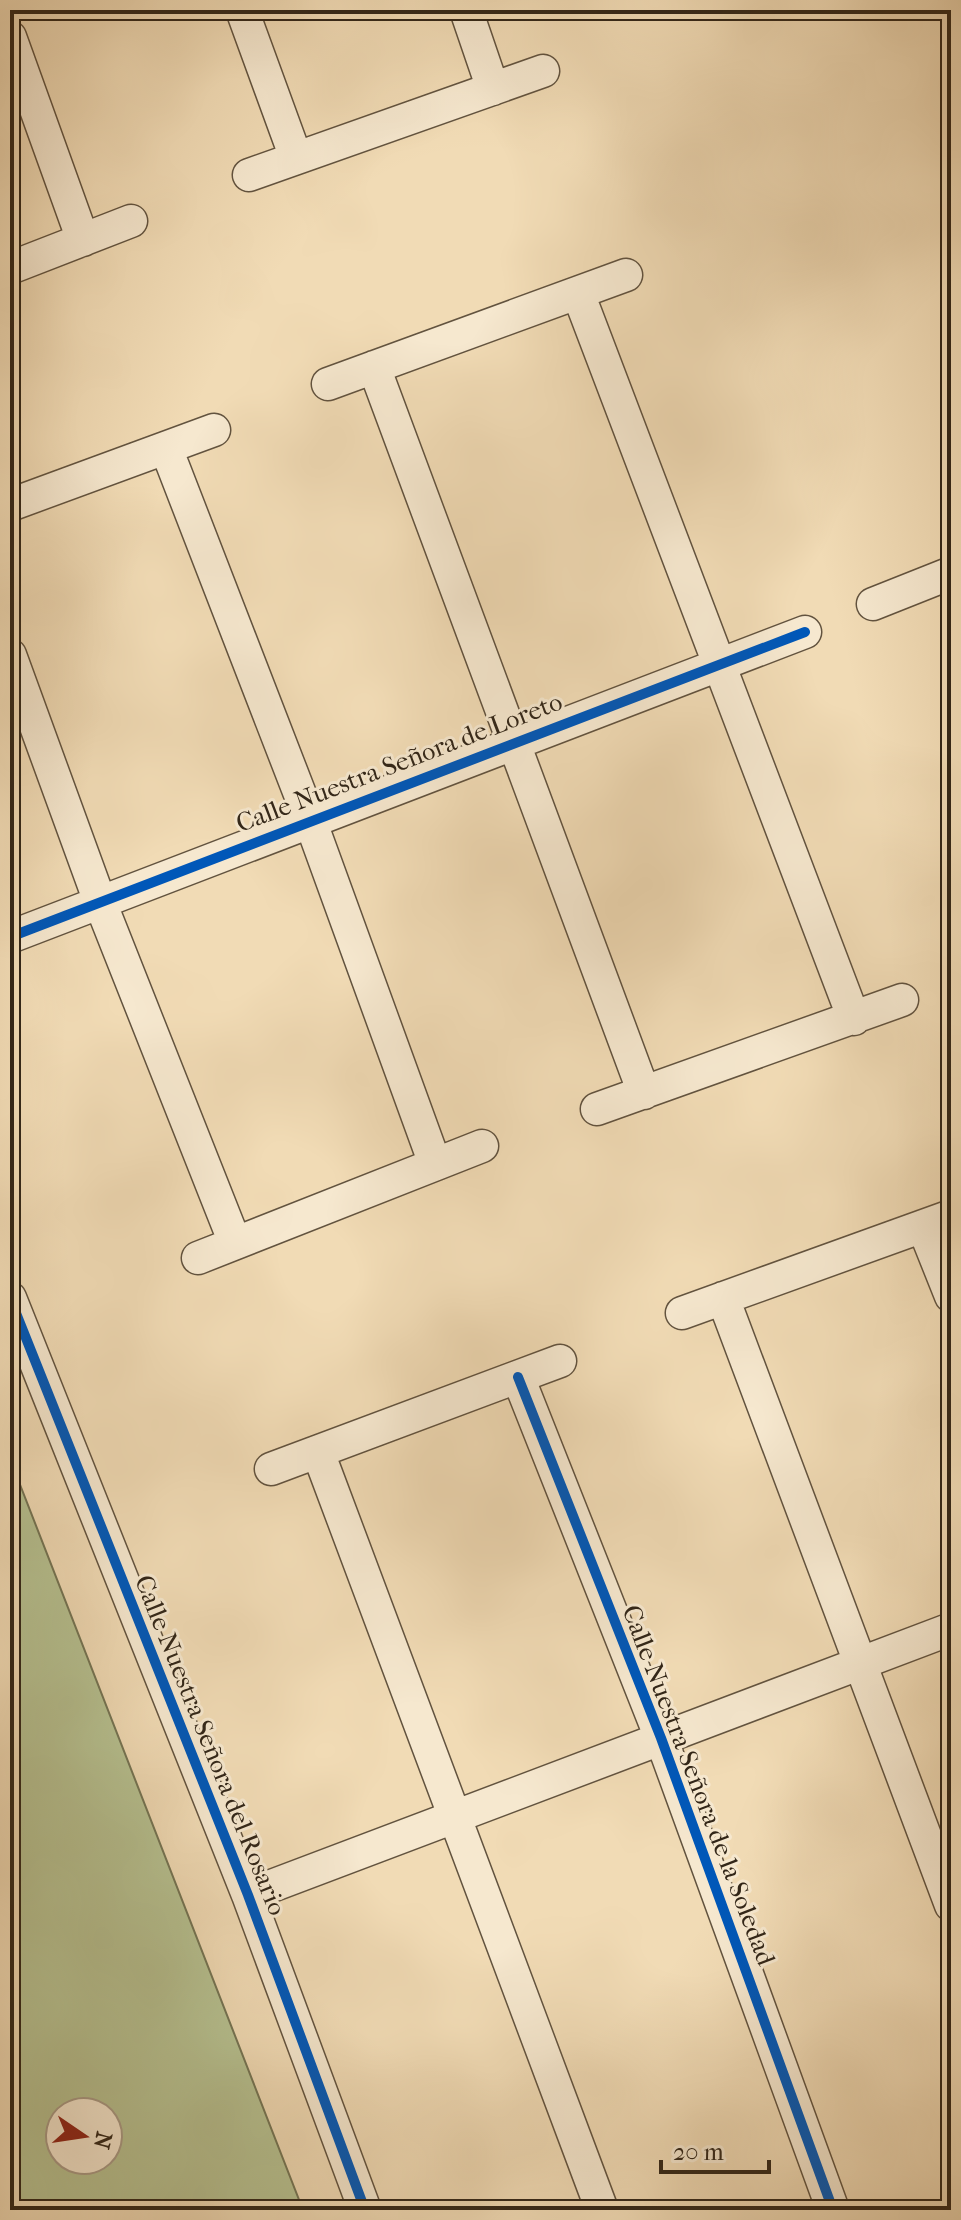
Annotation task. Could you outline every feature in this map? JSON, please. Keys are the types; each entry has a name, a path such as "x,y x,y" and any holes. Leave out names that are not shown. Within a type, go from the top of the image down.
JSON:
{"street":[{"path":"242,10 296,158"},
{"path":"466,10 493,89"},
{"path":"10,37 83,240"},
{"path":"249,175 543,71"},
{"path":"10,268 131,221"},
{"path":"328,384 626,275"},
{"path":"578,293 854,1019"},
{"name":"Calle Nuestra Señora de Loreto","path":"374,367 516,741 644,1093"},
{"path":"10,505 214,430"},
{"name":"Calle Nuestra Señora de Loreto","path":"166,448 310,820 435,1164"},
{"path":"873,604 951,573"},
{"name":"Calle Nuestra Señora de Loreto","path":"10,937 805,632"},
{"path":"10,655 100,902 235,1243"},
{"path":"597,1109 902,1000"},
{"path":"198,1258 482,1146"},
{"path":"682,1313 937,1221 951,1296"},
{"name":"Calle Nuestra Señora del Rosario","path":"10,1298 248,1895 365,2210"},
{"path":"723,1298 951,1905"},
{"path":"271,1469 560,1361"},
{"name":"Calle Nuestra Señora de la Soledad","path":"518,1377 661,1738 833,2210"},
{"path":"318,1452 602,2210"},
{"name":"Calle Nuestra Señora de la Soledad","path":"248,1895 951,1629"}],"green space":[{"path":"10,1459 303,2210 10,2210"}],"cycle path":[{"path":"10,937 805,632"},
{"path":"10,1298 248,1895 365,2210"},
{"path":"518,1377 661,1738 833,2210"}]}
